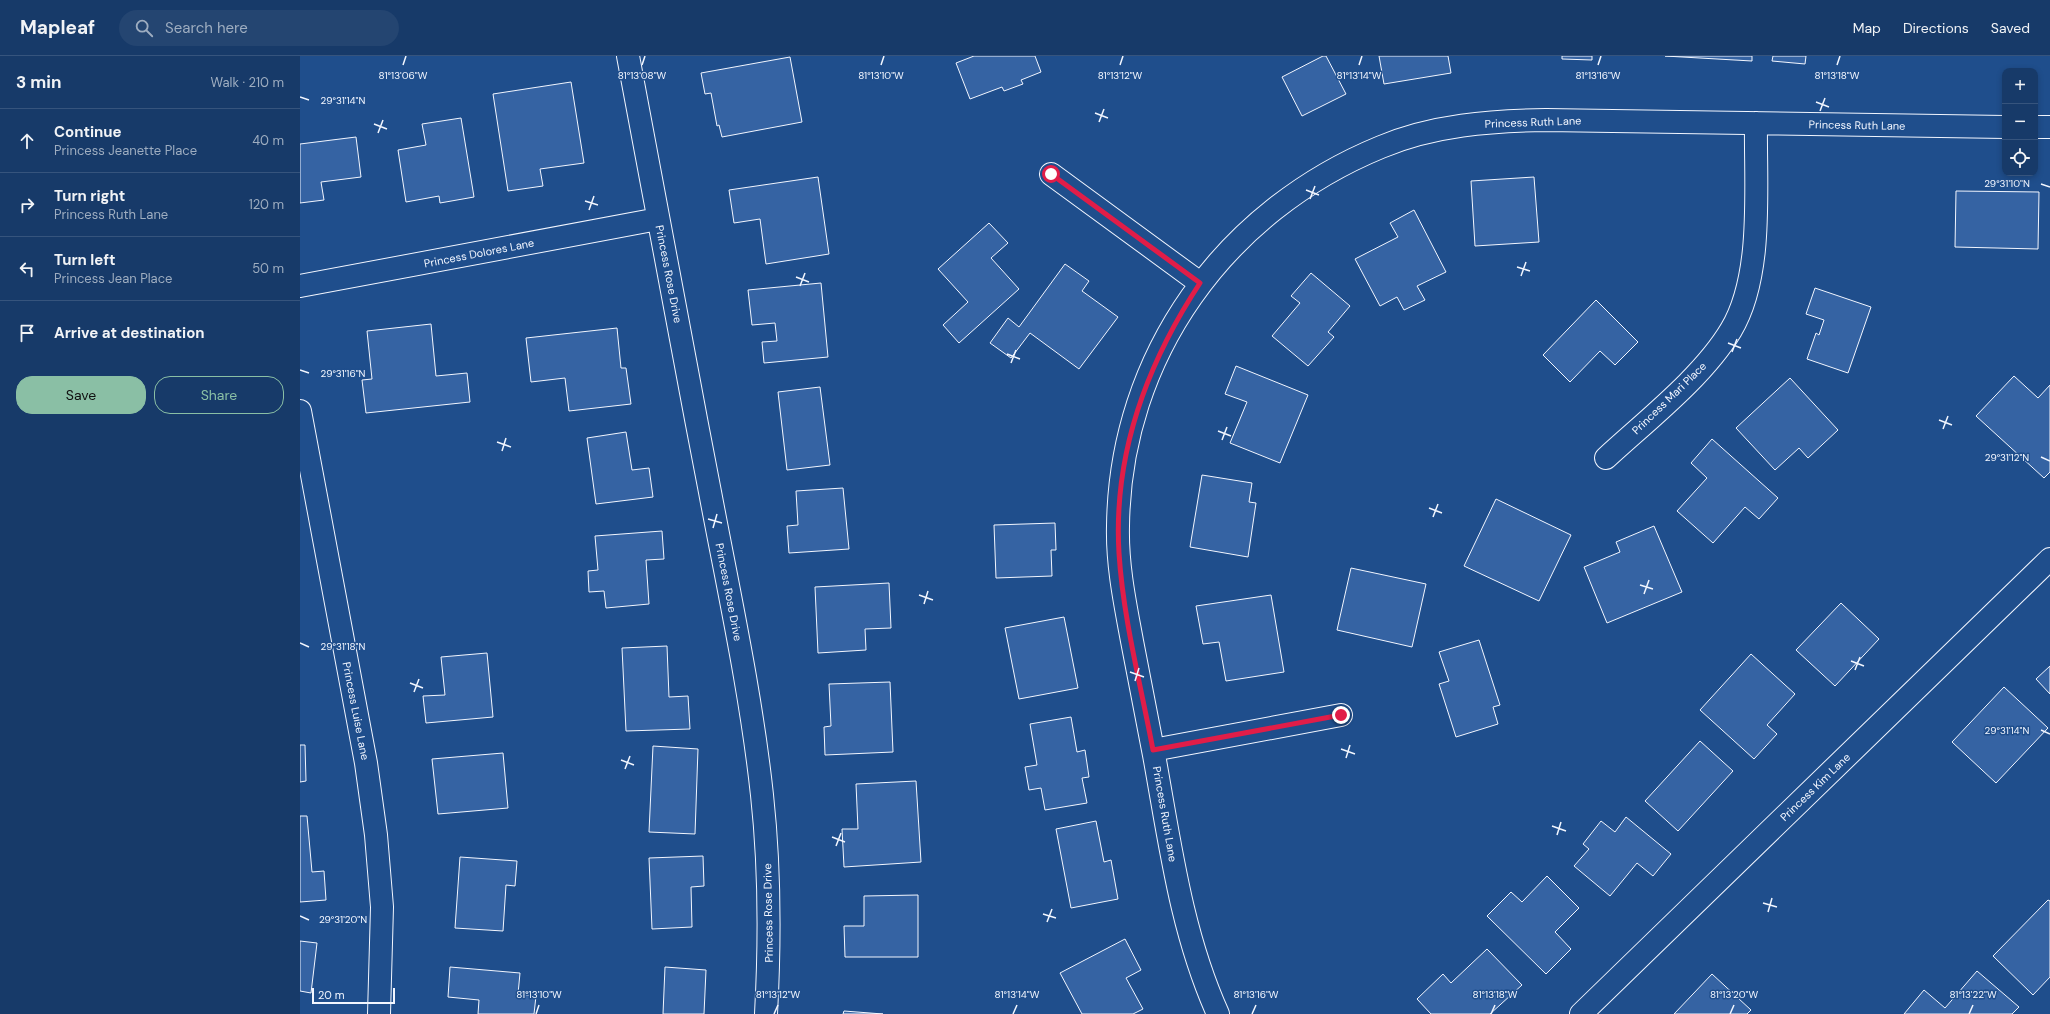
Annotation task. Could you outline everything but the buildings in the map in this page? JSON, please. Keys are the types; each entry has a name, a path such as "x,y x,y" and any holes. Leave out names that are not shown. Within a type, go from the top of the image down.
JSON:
{"street":[{"name":"Princess Rose Drive","path":"628,56 735,623 756,744 762,796 769,885 766,1014"},
{"name":"Princess Ruth Lane","path":"1218,1014 1202,976 1187,928 1122,585 1118,547 1119,503 1125,458 1142,393 1165,341 1200,283 1219,261 1253,226 1298,191 1326,174 1382,146 1422,134 1462,126 1515,120 2002,127"},
{"name":"Princess Mari Place","path":"1606,458 1688,382 1724,340 1738,316 1748,282 1754,251 1756,123"},
{"path":"2038,127 2050,128"},
{"path":"1051,174 1200,283"},
{"name":"Princess Dolores Lane","path":"300,286 658,219"},
{"name":"Princess Luise Lane","path":"300,411 366,763 376,835 382,907 379,1014"},
{"name":"Princess Kim Lane","path":"1581,1014 2050,559"},
{"path":"1153,750 1341,715"}],"route":[{"path":"1051,174 1200,283 1168,335 1158,354 1142,393 1125,458 1119,503 1118,527 1122,585 1153,750 1341,715"}]}
